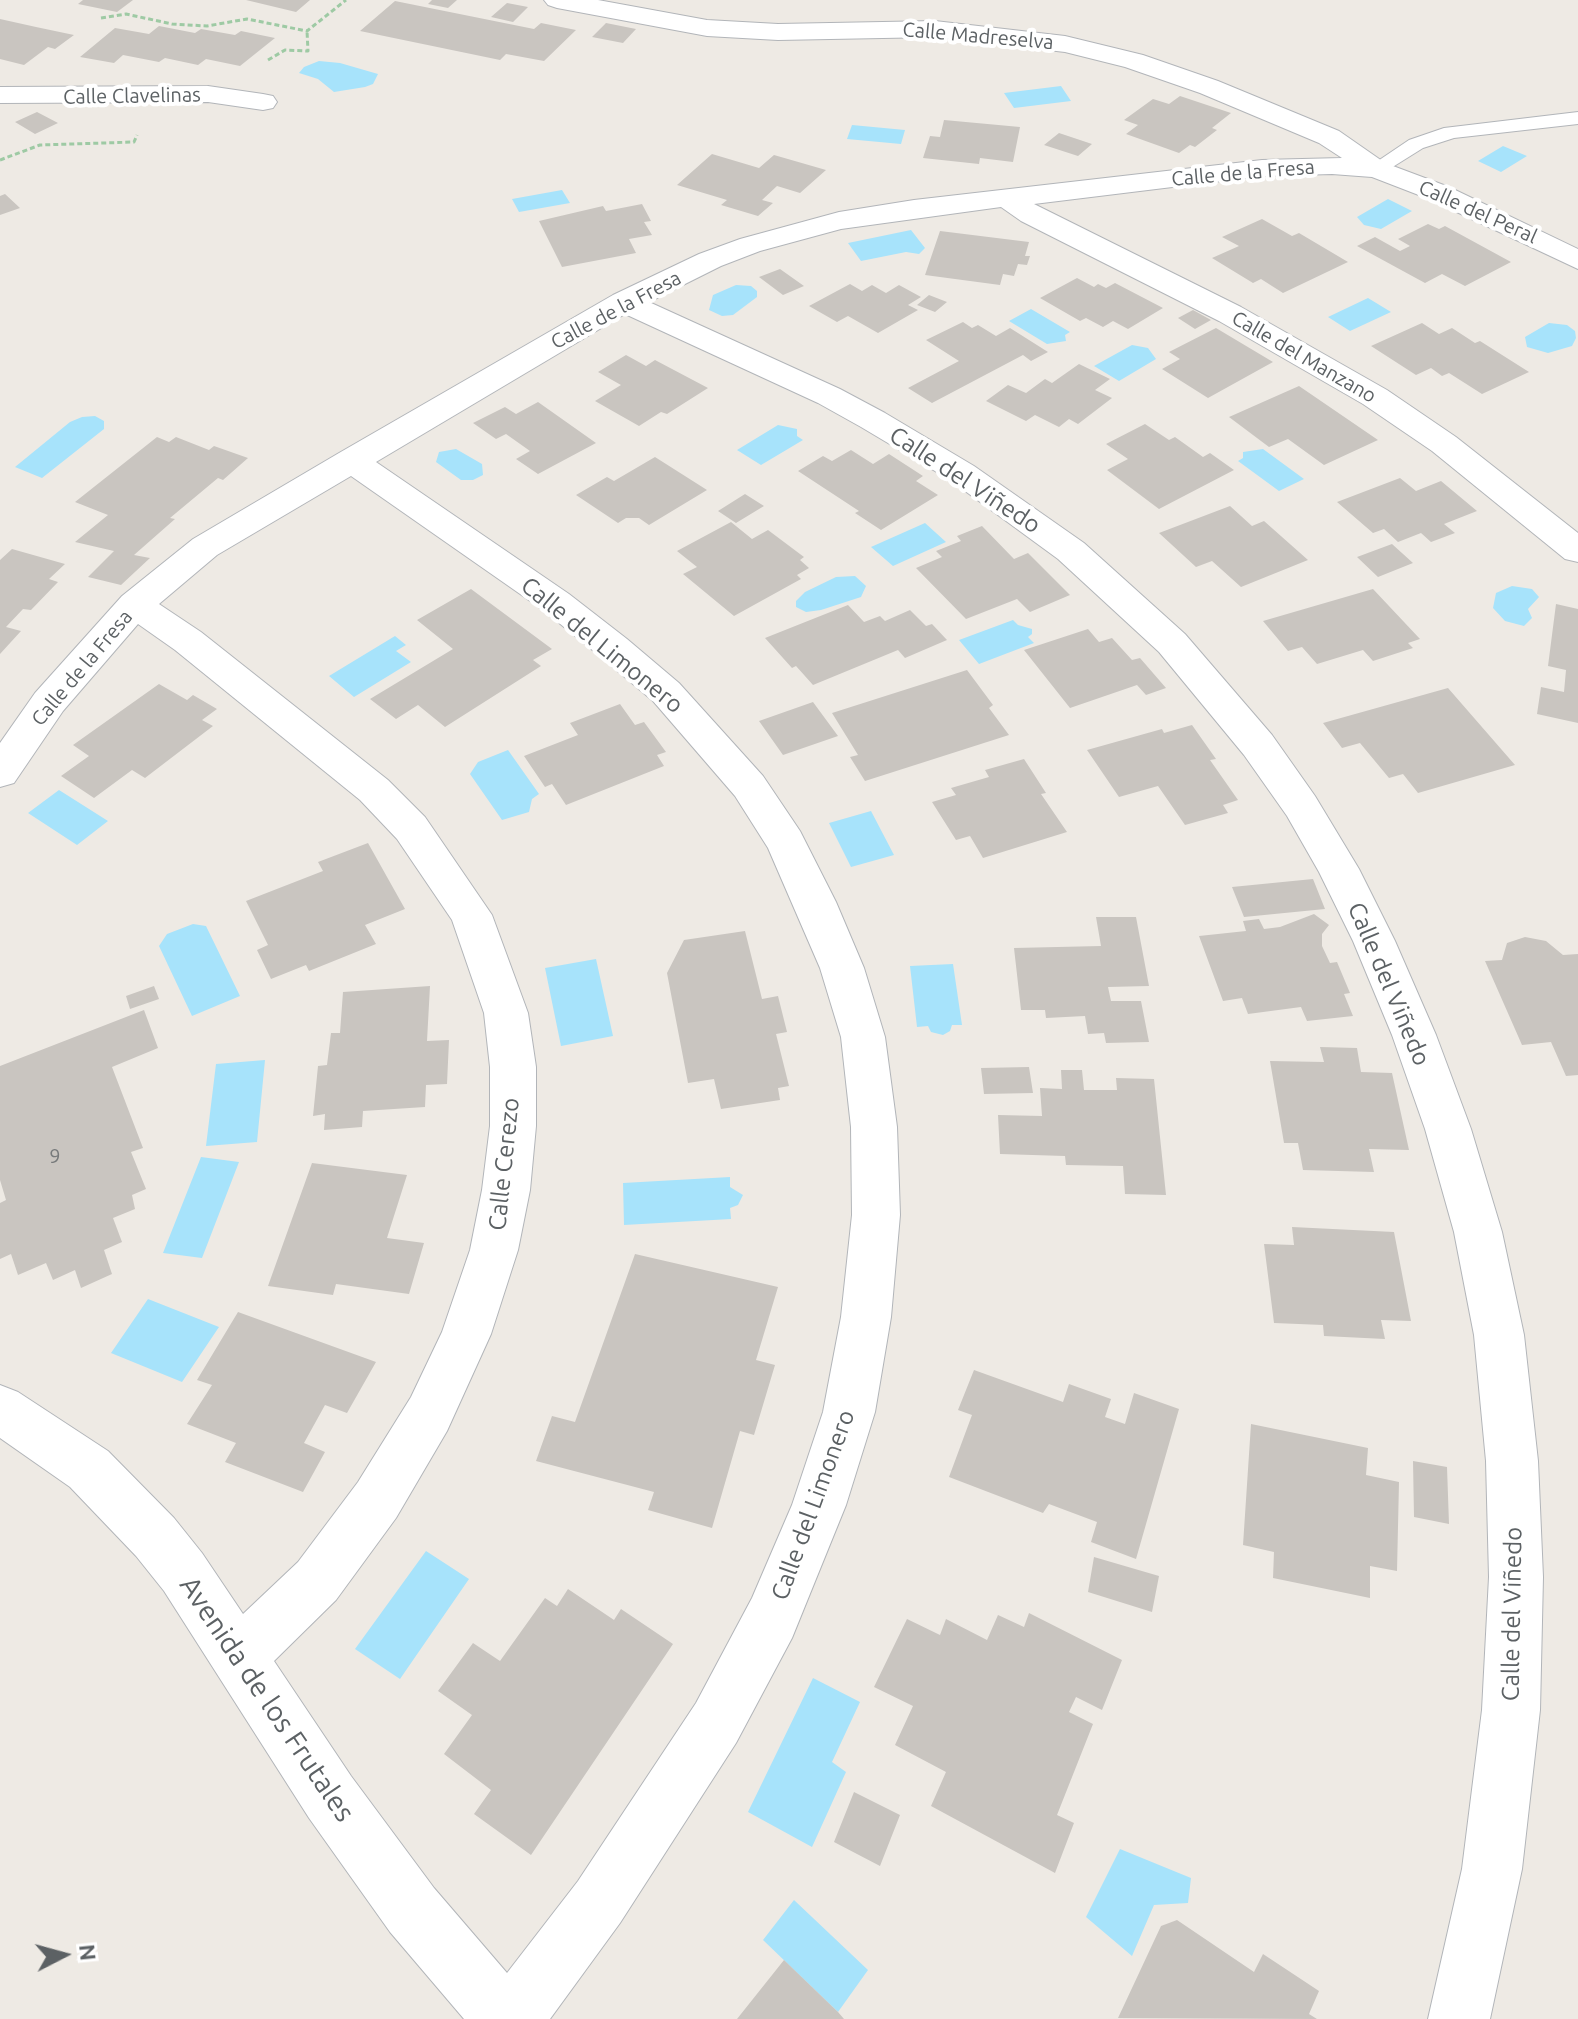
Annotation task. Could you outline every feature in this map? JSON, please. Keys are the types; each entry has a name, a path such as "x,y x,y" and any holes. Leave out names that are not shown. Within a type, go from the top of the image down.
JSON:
{"street":[{"name":"Calle Madreselva","path":"557,0 707,28 778,32 935,29 1065,44 1134,61 1209,87 1329,137 1357,153 1376,169"},
{"name":"Calle Clavelinas","path":"0,95 208,94 263,102"},
{"name":"Calle de la Fresa","path":"0,773 49,702 135,605 215,540 624,302 710,260 794,232 876,215 1262,168 1376,169"},
{"name":"Calle del Peral","path":"1376,169 1439,193 1578,260"},
{"name":"Calle del Manzano","path":"1007,198 1031,215 1230,314 1375,397 1444,444 1578,551"},
{"name":"Calle del Viñedo","path":"624,302 829,396 873,420 962,473 1071,551 1172,643 1258,745 1309,819 1374,941 1414,1035 1448,1129 1478,1232 1499,1335 1512,1461 1516,1577 1511,1710 1492,1869 1459,2019"},
{"name":"Calle del Limonero","path":"351,460 556,602 614,648 666,692 749,786 786,842 842,968 863,1037 874,1127 876,1215 866,1317 849,1412 819,1505 772,1618 716,1723 599,1902 508,2019"},
{"name":"Calle Cerezo","path":"135,605 188,641 374,790 411,828 471,915 506,1013 513,1067 513,1126 506,1190 494,1250 466,1334 429,1414 377,1500 317,1581 240,1656"},
{"name":"Avenida de los Frutales","path":"0,1409 89,1469 183,1572 330,1797 412,1910 508,2019"}],"lane":[{"path":"1376,169 1416,144 1451,132 1578,118"}],"path":[{"path":"101,18 126,14 172,24 207,26 247,19 307,31 346,0"}],"water":[{"path":"319,61 340,63 378,74 373,84 334,92 318,79 299,73 304,67"},
{"path":"1061,86 1071,101 1014,108 1004,93"},
{"path":"852,125 905,130 901,144 847,139"},
{"path":"1503,146 1527,156 1501,172 1478,161"},
{"path":"562,190 570,203 519,212 512,199"},
{"path":"1388,199 1412,211 1381,229 1364,225 1357,217"},
{"path":"911,230 925,248 919,254 906,252 861,261 848,243"},
{"path":"736,285 751,286 757,291 757,297 733,315 722,316 709,310 713,295"},
{"path":"1368,298 1391,312 1350,331 1328,317"},
{"path":"1031,309 1070,332 1065,335 1066,341 1047,344 1009,321"},
{"path":"1549,323 1567,325 1575,331 1572,346 1548,353 1527,347 1525,337"},
{"path":"1132,345 1148,348 1156,359 1119,381 1094,366"},
{"path":"95,416 104,421 104,429 42,478 15,467 70,422"},
{"path":"778,425 797,429 797,436 803,440 761,465 737,450"},
{"path":"456,449 482,464 483,475 473,480 461,480 436,462 439,452"},
{"path":"1263,449 1304,479 1279,491 1238,461 1243,458 1243,452"},
{"path":"925,523 946,542 893,566 871,547"},
{"path":"855,576 866,586 861,597 821,610 806,612 796,607 796,601 805,592 836,577"},
{"path":"1512,586 1532,589 1539,597 1528,609 1532,618 1524,626 1505,621 1493,608 1496,593"},
{"path":"1013,620 1032,629 1028,637 1034,643 979,664 959,640"},
{"path":"395,636 406,645 396,651 411,662 354,697 329,676"},
{"path":"508,750 539,794 532,799 529,812 502,820 470,774 478,762"},
{"path":"59,790 108,821 77,845 28,813"},
{"path":"871,811 894,855 851,867 829,823"},
{"path":"193,924 206,926 240,996 192,1016 159,946 167,934"},
{"path":"596,959 613,1036 561,1046 545,968"},
{"path":"953,964 962,1025 952,1025 950,1031 943,1035 931,1032 928,1026 917,1027 910,966"},
{"path":"265,1060 257,1142 206,1146 216,1064"},
{"path":"201,1157 239,1162 202,1258 163,1253"},
{"path":"730,1177 730,1187 743,1195 738,1205 730,1208 731,1219 624,1225 623,1183"},
{"path":"148,1299 219,1327 182,1382 111,1353"},
{"path":"426,1551 469,1579 400,1679 355,1649"},
{"path":"813,1678 860,1702 832,1762 846,1772 812,1847 748,1812"},
{"path":"1120,1849 1191,1878 1188,1903 1154,1905 1132,1956 1086,1917"},
{"path":"794,1900 868,1970 838,2012 763,1940"}],"building":[{"path":"83,0 133,0 117,12 78,4"},
{"path":"246,0 310,0 296,12"},
{"path":"432,0 457,0 448,8 428,4"},
{"path":"395,1 534,29 541,23 576,30 544,61 506,54 500,60 360,31"},
{"path":"507,3 528,7 513,22 491,17"},
{"path":"0,19 74,35 55,49 48,47 24,65 0,59"},
{"path":"606,23 636,29 623,43 592,37"},
{"path":"159,26 195,33 201,29 235,35 241,31 275,38 240,66 206,59 198,65 165,58 159,62 123,55 114,63 80,57 115,28 149,34"},
{"path":"1180,96 1231,113 1212,128 1217,130 1195,147 1190,145 1179,153 1126,134 1138,125 1124,120 1153,99 1169,104"},
{"path":"37,112 58,123 35,134 15,122"},
{"path":"944,120 1020,127 1013,162 980,158 979,164 923,158 930,136 940,137"},
{"path":"1059,133 1092,144 1078,156 1044,145"},
{"path":"712,154 759,168 774,155 826,170 800,193 777,186 762,200 773,203 758,216 721,205 727,200 677,185"},
{"path":"5,194 20,208 0,215 0,196"},
{"path":"642,204 651,221 644,222 652,235 629,239 636,253 562,267 539,221 603,206 606,211"},
{"path":"1262,219 1292,236 1299,233 1348,262 1283,293 1261,279 1253,283 1212,258 1239,246 1222,237"},
{"path":"1428,224 1439,229 1445,226 1511,262 1465,286 1442,274 1425,283 1357,246 1375,237 1400,251 1410,246 1398,239"},
{"path":"940,231 1029,242 1025,256 1030,256 1027,265 1018,264 1014,276 1003,274 1000,285 925,275"},
{"path":"780,269 804,286 783,295 759,277"},
{"path":"1077,278 1094,287 1098,284 1106,288 1115,283 1163,308 1128,329 1113,321 1103,327 1086,318 1080,321 1040,298"},
{"path":"850,284 862,291 872,285 886,293 899,285 921,297 908,305 918,310 878,333 848,316 837,322 809,306"},
{"path":"929,295 947,302 935,312 917,305"},
{"path":"1193,310 1211,320 1195,329 1178,318"},
{"path":"963,322 972,328 978,325 996,336 1010,328 1048,352 1031,361 1023,355 932,403 908,388 959,361 926,340"},
{"path":"1422,323 1439,334 1452,328 1475,343 1480,341 1529,372 1482,394 1449,373 1442,376 1431,368 1416,375 1371,346"},
{"path":"1216,328 1273,362 1208,398 1162,369 1180,359 1169,352"},
{"path":"626,355 646,366 655,360 708,388 667,414 661,412 639,426 595,401 621,385 598,372"},
{"path":"1079,364 1110,379 1095,390 1112,398 1078,424 1069,419 1059,427 1035,415 1026,421 986,401 1008,385 1026,393 1045,379 1052,383"},
{"path":"1299,386 1378,440 1324,465 1288,439 1269,447 1229,417"},
{"path":"538,402 596,443 538,474 516,459 530,451 506,434 496,439 473,423 505,407 516,414"},
{"path":"1145,424 1169,440 1175,437 1203,457 1210,453 1234,470 1159,509 1107,470 1128,459 1106,444"},
{"path":"157,437 169,442 176,437 209,450 214,446 248,458 223,480 218,478 170,518 175,519 134,555 150,558 121,585 88,577 114,551 75,542 108,515 75,502"},
{"path":"851,450 873,464 889,454 923,476 916,481 938,495 881,530 855,513 859,511 798,471 823,456 832,461"},
{"path":"655,457 707,490 649,525 639,518 626,518 618,523 576,495 607,477 614,481"},
{"path":"1400,478 1416,491 1441,481 1477,511 1444,524 1455,533 1431,542 1421,533 1398,542 1384,529 1373,533 1337,502"},
{"path":"745,494 764,506 736,523 718,511"},
{"path":"1230,506 1252,526 1264,521 1308,560 1241,587 1212,561 1196,567 1159,533"},
{"path":"731,522 752,539 768,530 804,557 800,560 809,568 797,575 801,579 734,616 683,574 697,567 677,551"},
{"path":"982,526 1014,559 1028,553 1070,595 1030,612 1017,599 966,619 916,568 942,557 936,551 961,541 957,536"},
{"path":"1392,544 1413,563 1378,577 1357,557"},
{"path":"12,549 65,564 49,579 58,582 31,610 23,609 6,627 21,631 0,654 0,560"},
{"path":"471,589 552,649 533,660 541,666 445,727 418,705 396,719 370,699 453,649 417,620"},
{"path":"1373,589 1420,639 1408,643 1413,648 1373,661 1363,650 1317,664 1302,647 1288,651 1263,621"},
{"path":"1556,604 1578,609 1578,723 1537,714 1541,687 1564,692 1566,670 1548,666"},
{"path":"848,605 864,622 880,616 885,621 910,610 926,626 932,624 947,640 905,658 898,650 813,685 796,666 792,668 765,638"},
{"path":"1088,629 1099,642 1112,638 1132,660 1140,658 1166,688 1146,695 1137,685 1070,708 1024,650"},
{"path":"967,670 993,705 989,708 1009,735 865,781 850,757 858,755 832,713"},
{"path":"159,684 187,700 193,695 217,709 202,720 213,726 145,778 132,770 94,798 61,776 89,756 73,745"},
{"path":"1448,688 1515,765 1418,793 1403,774 1389,778 1360,743 1342,748 1323,723"},
{"path":"813,702 838,736 783,755 759,721"},
{"path":"620,704 635,725 644,722 666,752 657,755 664,766 566,805 552,784 545,787 524,756 578,735 570,723"},
{"path":"1192,725 1216,759 1210,760 1238,800 1223,805 1228,813 1185,825 1158,786 1119,797 1087,750 1162,729 1164,733"},
{"path":"1024,759 1046,793 1041,794 1067,832 983,858 970,836 956,840 932,802 956,795 951,788 989,777 985,770"},
{"path":"368,843 405,909 365,925 376,944 309,971 306,965 271,979 257,950 268,945 246,901 323,871 318,862"},
{"path":"1313,879 1325,909 1244,917 1232,887"},
{"path":"1314,914 1329,925 1322,934 1322,946 1330,963 1337,962 1350,993 1344,994 1353,1016 1307,1021 1301,1007 1248,1014 1242,998 1223,1001 1199,936 1246,931 1243,921 1259,919 1264,929 1280,927"},
{"path":"1096,917 1136,917 1149,986 1108,987 1111,1001 1141,1001 1149,1042 1106,1043 1104,1033 1088,1034 1085,1016 1046,1018 1045,1010 1021,1010 1014,948 1101,946"},
{"path":"745,931 762,999 778,996 787,1032 776,1034 789,1086 778,1088 780,1100 721,1109 714,1079 688,1083 667,973 684,940"},
{"path":"1525,937 1546,941 1563,955 1578,954 1578,1075 1566,1076 1551,1042 1522,1045 1485,961 1502,960 1507,943"},
{"path":"154,986 159,999 130,1009 126,996"},
{"path":"430,986 427,1041 449,1040 447,1084 426,1085 425,1107 363,1111 362,1127 324,1130 325,1114 313,1116 318,1066 327,1065 331,1033 340,1033 343,992"},
{"path":"144,1010 158,1048 112,1067 143,1148 131,1152 146,1189 132,1195 135,1209 113,1218 122,1242 104,1250 112,1274 81,1288 75,1270 53,1280 46,1263 18,1275 11,1254 0,1259 0,1203 6,1200 0,1180 0,1066"},
{"path":"1320,1047 1357,1048 1361,1072 1392,1073 1409,1150 1369,1149 1374,1172 1303,1170 1298,1143 1284,1143 1270,1061 1324,1062"},
{"path":"1029,1067 1033,1093 984,1094 981,1068"},
{"path":"1061,1070 1082,1070 1084,1090 1117,1090 1116,1078 1154,1079 1166,1195 1125,1194 1123,1166 1066,1165 1065,1156 1000,1154 998,1115 1042,1116 1040,1088 1062,1089"},
{"path":"312,1163 407,1175 387,1238 424,1243 409,1294 336,1284 333,1295 268,1286"},
{"path":"1292,1227 1394,1232 1411,1321 1381,1320 1385,1339 1324,1336 1323,1325 1274,1323 1264,1244 1294,1245"},
{"path":"635,1254 778,1287 756,1360 775,1365 754,1435 740,1431 712,1528 648,1510 654,1492 536,1461 552,1416 575,1422"},
{"path":"238,1312 376,1362 347,1413 325,1405 304,1443 325,1452 303,1492 225,1462 236,1443 187,1424 212,1385 197,1380"},
{"path":"974,1370 1063,1402 1069,1384 1111,1399 1105,1417 1125,1424 1134,1393 1179,1409 1136,1559 1091,1542 1097,1522 1049,1504 1043,1513 949,1477 972,1415 958,1410"},
{"path":"1251,1424 1368,1448 1366,1475 1399,1482 1397,1571 1370,1566 1370,1598 1273,1578 1274,1552 1243,1545"},
{"path":"1413,1461 1447,1467 1449,1524 1414,1517"},
{"path":"1094,1557 1159,1576 1152,1612 1088,1592"},
{"path":"568,1589 614,1620 621,1609 673,1644 531,1855 474,1814 491,1790 444,1754 472,1715 438,1691 473,1643 500,1661 545,1598 557,1606"},
{"path":"1029,1613 1122,1660 1102,1710 1076,1697 1069,1712 1093,1724 1057,1815 1074,1823 1055,1873 931,1806 946,1772 895,1745 913,1706 874,1687 907,1619 940,1635 946,1619 987,1640 998,1615 1024,1627"},
{"path":"854,1792 900,1815 880,1866 834,1842"},
{"path":"1177,1920 1254,1972 1263,1954 1319,1991 1309,2014 1317,2019 1118,2018 1161,1926"},
{"path":"784,1960 838,2012 844,2019 737,2019"}]}
